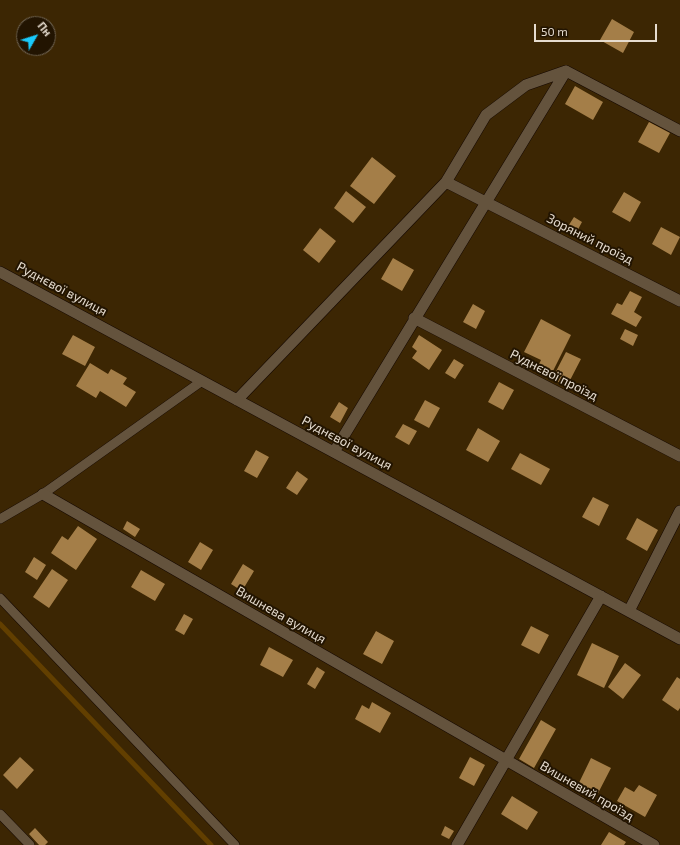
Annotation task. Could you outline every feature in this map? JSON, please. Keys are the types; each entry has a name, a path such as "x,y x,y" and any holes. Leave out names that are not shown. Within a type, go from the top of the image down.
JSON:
{"street":[{"path":"237,400 446,182 486,115 526,85 566,71 680,131"},
{"path":"334,452 414,318 487,202 566,71"},
{"name":"Зоряний проїзд","path":"446,182 680,301"},
{"name":"Руднєвої вулиця","path":"0,272 680,639"},
{"name":"Руднєвої проїзд","path":"414,318 680,456"},
{"name":"Вишнева вулиця","path":"43,494 506,761"},
{"path":"629,611 680,511"},
{"path":"457,845 601,596"},
{"name":"Вишневий проїзд","path":"506,761 654,845"}],"lane":[{"path":"0,519 43,494 202,381"},
{"path":"0,598 235,845"},
{"path":"0,814 30,845"}],"shaded area":[{"path":"0,0 680,0 680,845 0,845"}],"building":[{"path":"612,19 634,32 623,53 600,40"},
{"path":"575,86 603,102 593,120 565,104"},
{"path":"649,122 670,133 659,153 638,142"},
{"path":"372,157 396,176 374,204 350,186"},
{"path":"346,191 366,207 353,223 334,208"},
{"path":"624,192 641,202 630,222 612,212"},
{"path":"574,217 582,222 574,237 565,231"},
{"path":"661,227 680,237 671,255 652,244"},
{"path":"320,228 336,241 319,263 303,250"},
{"path":"393,258 414,270 402,291 381,279"},
{"path":"630,291 642,297 634,312 642,317 636,327 611,314 617,303 622,305"},
{"path":"473,304 485,311 476,329 463,322"},
{"path":"541,319 571,335 550,377 536,370 541,360 524,352"},
{"path":"625,329 638,335 633,346 620,339"},
{"path":"73,335 95,347 85,366 62,354"},
{"path":"419,335 442,350 429,370 412,358 417,351 412,347"},
{"path":"566,352 581,359 567,386 552,379"},
{"path":"454,359 464,365 455,379 445,373"},
{"path":"90,363 108,374 111,369 127,378 123,384 136,392 126,407 100,391 96,398 76,386"},
{"path":"499,382 514,390 503,410 488,402"},
{"path":"425,400 440,408 429,428 414,420"},
{"path":"339,402 348,408 340,423 330,417"},
{"path":"403,424 417,431 409,445 395,437"},
{"path":"478,428 500,441 488,462 466,450"},
{"path":"256,450 269,457 257,478 244,471"},
{"path":"520,453 550,469 541,485 511,469"},
{"path":"297,471 308,479 297,495 286,488"},
{"path":"593,497 609,505 599,526 582,517"},
{"path":"637,518 658,530 647,551 626,539"},
{"path":"127,521 140,529 135,537 123,529"},
{"path":"78,526 97,539 76,570 51,553 62,536 68,540"},
{"path":"200,542 213,550 201,570 188,562"},
{"path":"34,557 46,565 37,580 25,572"},
{"path":"243,564 254,571 242,591 231,584"},
{"path":"52,569 68,580 49,608 33,597"},
{"path":"141,570 165,584 155,601 131,587"},
{"path":"184,614 193,619 184,635 175,630"},
{"path":"531,626 549,635 539,654 521,645"},
{"path":"376,631 394,641 382,664 363,654"},
{"path":"592,643 619,656 604,688 577,675"},
{"path":"269,647 293,660 283,677 260,665"},
{"path":"625,663 641,675 623,699 608,687"},
{"path":"317,667 325,672 315,689 307,684"},
{"path":"677,677 680,679 680,708 678,711 662,700"},
{"path":"372,702 391,713 380,733 355,719 362,705 369,709"},
{"path":"541,720 556,729 534,768 519,759"},
{"path":"20,757 34,770 17,789 3,775"},
{"path":"470,757 485,765 474,786 459,778"},
{"path":"591,758 611,768 595,799 576,789"},
{"path":"639,785 657,795 645,817 617,801 625,787 634,792"},
{"path":"512,796 538,812 527,830 501,814"},
{"path":"445,826 454,831 449,839 441,835"},
{"path":"35,828 48,842 45,845 39,845 29,834"},
{"path":"609,832 626,842 624,845 601,845"}],"waterway":[{"path":"0,624 211,845"}]}
